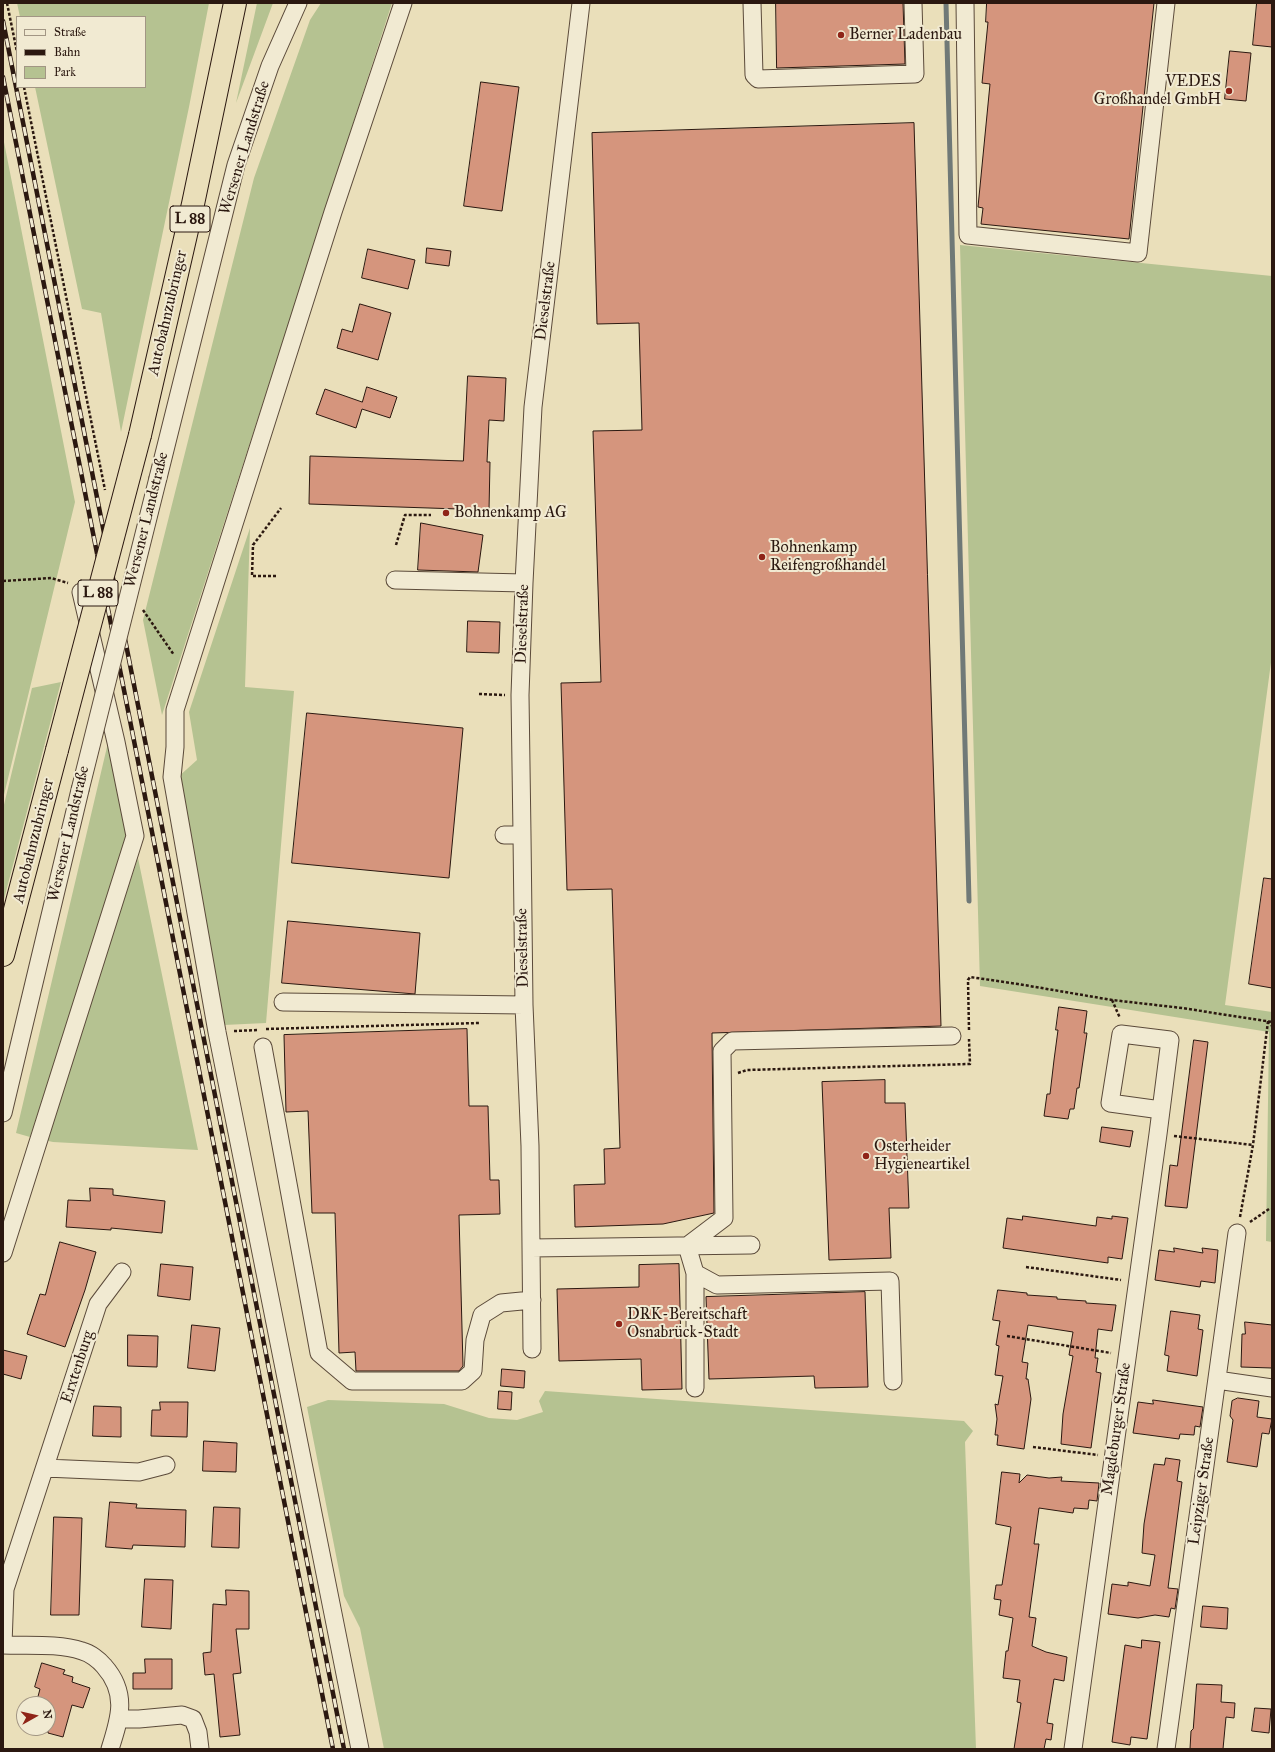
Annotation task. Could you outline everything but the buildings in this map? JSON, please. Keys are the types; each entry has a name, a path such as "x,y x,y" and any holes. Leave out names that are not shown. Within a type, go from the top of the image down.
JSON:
{"highway":[{"name":"Autobahnzubringer","path":"3,955 140,435 193,204 235,3"}],"street":[{"name":"Wersener Landstraße","path":"3,1113 80,790 236,165 270,66 298,3"},
{"path":"360,1749 217,1032 172,777 175,747 175,710 333,212 403,3"},
{"name":"Dieselstraße","path":"532,1349 530,1146 524,1005 520,695 524,583 533,407 581,3"},
{"path":"752,3 754,75 758,79 915,74 913,3"},
{"path":"965,3 968,235 1138,253 1166,3"},
{"path":"395,580 524,583"},
{"path":"3,1253 135,836 116,742 81,592"},
{"path":"504,835 522,835"},
{"path":"283,1002 524,1005"},
{"name":"Magdeburger Straße","path":"1073,1749 1158,1134 1170,1040 1121,1034 1110,1103 1161,1110"},
{"path":"688,1246 724,1218 722,1051 732,1041 952,1036"},
{"path":"263,1047 319,1353 352,1381 462,1381 473,1371 474,1340 482,1315 501,1303 532,1300"},
{"name":"Leipziger Straße","path":"1166,1749 1237,1233"},
{"path":"531,1248 751,1245"},
{"path":"688,1246 695,1273 696,1388"},
{"name":"Erxtenburg","path":"3,1645 5,1589 46,1468 98,1304 122,1272"},
{"path":"695,1273 717,1285 890,1281 893,1381"},
{"path":"1217,1380 1272,1388"},
{"path":"46,1468 139,1472 166,1465"},
{"path":"3,1645 63,1647 83,1651 100,1662 113,1677 120,1696 119,1719 110,1749"},
{"path":"119,1719 139,1719 182,1715 188,1717 193,1719 198,1732 200,1749"}],"path":[{"path":"7,3 16,47"},
{"path":"24,88 101,471"},
{"path":"276,576 252,576 253,545 281,508"},
{"path":"396,545 405,515 431,515"},
{"path":"3,581 51,578 72,584 81,592"},
{"path":"479,694 503,695"},
{"path":"736,1077 737,1073 748,1070 970,1064 968,980 970,978 1018,984 1112,1000 1182,1008 1272,1022"},
{"path":"1268,1021 1272,1026"},
{"path":"1237,1233 1253,1145 1268,1021"},
{"path":"217,1032 486,1023"},
{"path":"1158,1134 1253,1145"},
{"path":"1237,1233 1254,1218 1269,1209 1272,1209"},
{"path":"1026,1267 1137,1282"},
{"path":"1007,1336 1127,1355"},
{"path":"1033,1447 1113,1456"}],"green space":[{"path":"17,3 209,3 189,107 121,432 101,313 82,309 35,88 146,88 146,16 20,16"},
{"path":"257,3 273,3 236,103"},
{"path":"321,3 392,3 162,715 143,620 254,178 310,20"},
{"path":"3,137 75,502 3,799"},
{"path":"960,245 1272,276 1272,655 1225,1005 1272,1012 1272,1242 1266,1241 1269,1032 980,986"},
{"path":"250,528 245,687 294,691 266,1023 224,1025 177,778 197,760 189,712"},
{"path":"61,682 3,903 3,809 32,688"},
{"path":"111,730 132,830 30,1137 16,1133"},
{"path":"138,858 198,1150 53,1142 44,1140"},
{"path":"545,1391 964,1421 973,1431 965,1442 976,1749 384,1749 360,1628 344,1596 307,1407 328,1400 444,1404 489,1418 517,1420 543,1412 539,1401"}],"waterway":[{"path":"946,3 969,901"}],"railway":[{"path":"3,21 16,87"},
{"path":"3,77 333,1749"},
{"path":"16,88 344,1749"}],"place":[{"name":"Berner Ladenbau","path":"841,35"},
{"name":"VEDES Großhandel GmbH","path":"1229,91"},
{"name":"Bohnenkamp AG","path":"446,513"},
{"name":"Bohnenkamp Reifengroßhandel","path":"762,557"},
{"name":"Osterheider Hygieneartikel","path":"866,1156"},
{"name":"DRK-Bereitschaft Osnabrück-Stadt","path":"619,1324"}]}
